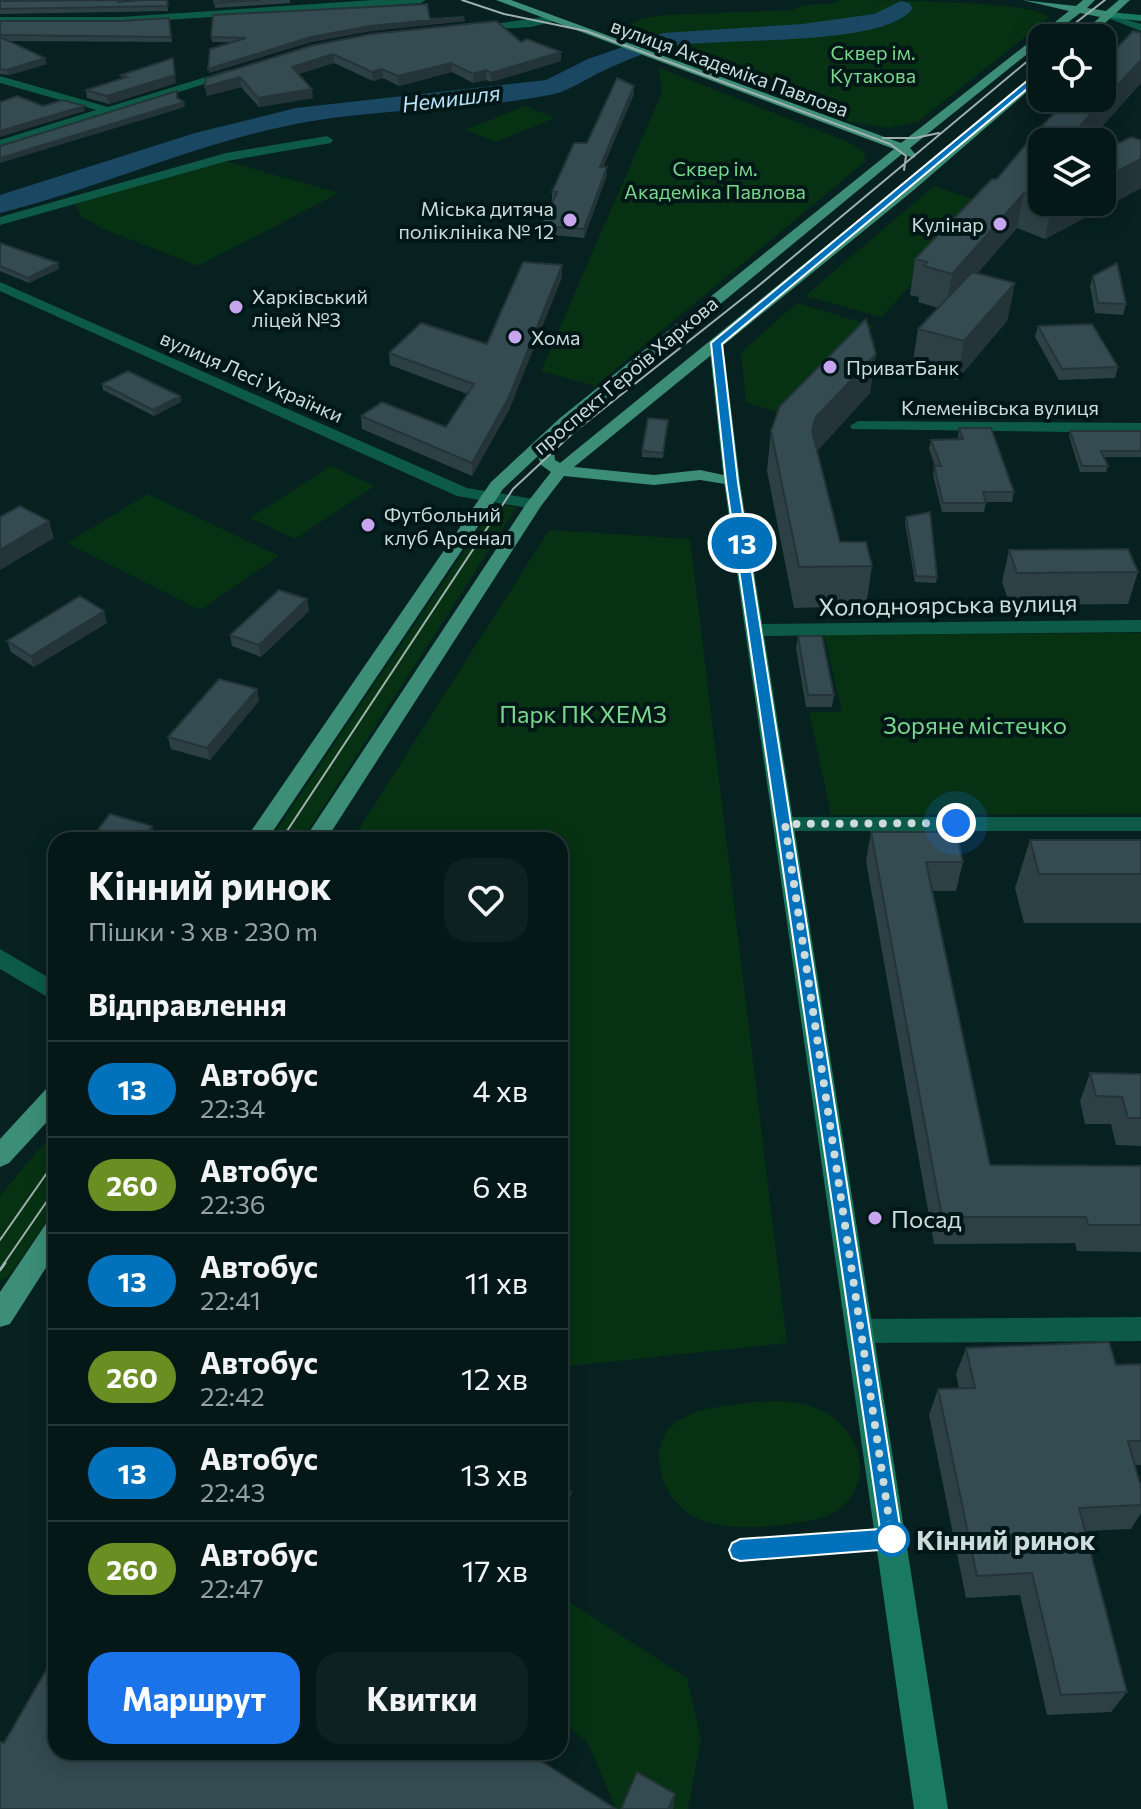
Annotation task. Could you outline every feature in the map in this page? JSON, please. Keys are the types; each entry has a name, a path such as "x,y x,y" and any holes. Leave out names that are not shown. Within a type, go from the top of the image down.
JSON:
{"main road":[{"name":"вулиця Академіка Павлова","path":"501,0 903,148"},
{"path":"1027,0 1054,5 1123,2 1141,7"},
{"path":"1099,24 1123,2"},
{"path":"1082,4 1109,15 1141,18"},
{"name":"проспект Героїв Харкова","path":"261,832 508,473 1082,4"},
{"name":"проспект Героїв Харкова","path":"320,832 534,504 560,471 910,186 1028,85"},
{"path":"903,148 914,163 910,186"},
{"path":"720,297 715,320 716,343 732,482 931,1809"},
{"path":"545,440 547,462 560,471 654,480 700,475 732,482"},
{"path":"0,1156 48,1104"},
{"path":"0,1315 48,1242"}],"street":[{"path":"0,20 121,20 421,0"},
{"path":"1109,15 1141,28"},
{"path":"460,30 503,23 527,27 551,19"},
{"path":"0,144 239,70"},
{"path":"0,79 107,110"},
{"path":"0,221 226,157 327,140"},
{"name":"вулиця Лесі Українки","path":"0,286 463,492 534,504"},
{"path":"0,305 21,295"},
{"name":"Клеменівська вулиця","path":"858,426 1141,428"},
{"name":"Холодноярська вулиця","path":"755,630 1141,626"},
{"path":"785,824 1141,824"},
{"path":"0,958 48,988"},
{"path":"860,1331 1141,1329"}],"green space":[{"name":"Сквер ім. Кутакова","path":"840,0 987,4 1038,12 1049,18 1041,24 1028,24 1028,35 919,121 889,128 843,121 609,35 644,18 665,15 793,10 804,5"},
{"name":"Сквер ім. Академіка Павлова","path":"659,68 848,142 864,152 866,161 595,386 541,371 662,92"},
{"path":"525,106 555,118 496,142 465,130"},
{"path":"219,159 339,193 198,266 101,228 81,216 73,199"},
{"path":"934,186 987,204 881,317 805,296"},
{"path":"797,303 874,326 787,415 746,402 741,352"},
{"path":"331,466 375,486 295,539 250,518"},
{"path":"148,494 279,556 200,610 67,543"},
{"path":"496,504 517,507 307,832 275,832"},
{"name":"Парк ПК ХЕМЗ","path":"549,530 690,539 787,1343 568,1366 568,832 357,832"},
{"name":"Зоряне містечко","path":"1141,633 1141,814 831,815 809,712 842,712 824,635"},
{"path":"48,1139 48,1219 9,1276 0,1281 0,1196"},
{"path":"774,1401 804,1404 821,1410 834,1417 852,1439 858,1453 859,1480 844,1505 818,1519 752,1527 715,1524 698,1519 684,1510 672,1497 663,1479 659,1455 664,1436 676,1423 692,1414 734,1404"},
{"path":"568,1601 687,1678 701,1739 688,1809 616,1809 588,1743 568,1726"}],"building":[{"path":"121,0 119,2 167,0 168,6 0,9 0,1"},
{"path":"214,0 260,0 214,3"},
{"path":"427,4 430,19 464,17 370,26 311,37 208,69 210,49 246,38 211,37 213,15"},
{"path":"169,18 171,37 0,35 0,21"},
{"path":"496,21 521,42 527,39 561,52 491,73 486,70 473,74 451,63 398,76 382,69 372,72 333,54 292,67 312,89 258,98 240,77 205,87 206,78 314,45 371,34"},
{"path":"1133,31 1141,33 1141,60 1116,87 1116,49"},
{"path":"0,37 45,58 7,70 0,69"},
{"path":"173,58 175,75 107,96 86,90 127,77 121,75"},
{"path":"617,78 634,86 600,167 607,167 584,229 542,226 557,192 552,192 574,143 587,143"},
{"path":"177,91 177,98 184,102 0,158 0,146"},
{"path":"17,96 43,106 63,100 84,106 0,131 0,102"},
{"path":"1055,112 1093,112 1078,128 1040,128"},
{"path":"1131,137 1141,140 1141,159 1116,172 1116,142"},
{"path":"1028,142 1028,195 1024,193 952,274 924,266 927,262 915,259 992,179 997,179"},
{"path":"0,243 58,263 28,278 0,266"},
{"path":"523,262 562,265 509,397 472,463 361,416 382,402 446,427 474,384 389,353 421,323 487,344"},
{"path":"1117,263 1126,304 1098,303 1093,276"},
{"path":"972,272 1015,283 964,341 918,329"},
{"path":"866,319 876,354 816,417 812,431 840,542 866,542 872,566 799,567 771,431 780,406"},
{"path":"1092,324 1118,367 1062,369 1038,326"},
{"path":"128,371 180,396 153,410 102,384"},
{"path":"648,418 668,420 663,453 642,451"},
{"path":"959,428 991,428 1014,492 983,492 986,503 943,503 934,466 941,466 931,440 963,439"},
{"path":"1070,431 1141,431 1141,451 1101,451 1108,466 1082,466"},
{"path":"20,506 49,521 0,550 0,517"},
{"path":"930,512 937,577 916,576 906,517"},
{"path":"1128,549 1138,572 1017,573 1009,550"},
{"path":"279,590 307,599 259,645 230,635"},
{"path":"80,596 104,611 31,656 7,641"},
{"path":"798,636 822,636 834,695 808,695"},
{"path":"219,679 257,689 207,748 168,737"},
{"path":"110,814 152,826 147,832 96,832"},
{"path":"871,832 956,832 963,862 926,862 990,1165 1141,1166 1141,1225 1088,1225 1086,1217 942,1217"},
{"path":"1030,840 1141,840 1141,874 1039,874"},
{"path":"1090,1073 1141,1074 1141,1118 1128,1118 1122,1097 1096,1096"},
{"path":"1109,1342 1116,1365 1141,1364 1141,1441 1128,1441 1141,1487 1141,1505 1079,1508 1127,1692 1061,1695 1032,1573 977,1576 938,1389 975,1388 966,1348"},
{"path":"48,1667 48,1760 539,1760 616,1809 0,1809 0,1742 4,1743"},
{"path":"637,1772 675,1794 668,1809 621,1809"}],"waterway":[{"name":"Немишля","path":"0,204 204,139 296,116 383,105 445,102 552,87 597,64 663,40 802,31 880,20 901,8"}],"tram line":[{"path":"462,0 504,14 586,31 890,144 906,156 905,163"},
{"path":"1074,24 1105,0"},
{"path":"905,163 1028,61"},
{"path":"883,138 915,138 939,133"},
{"path":"286,832 513,489 574,432 757,287 905,163"},
{"path":"904,170 905,163"},
{"path":"0,1240 48,1171"},
{"path":"3,1265 48,1200"},
{"path":"0,1270 5,1263"}],"bus line":[{"name":"13","path":"740,1550 892,1539 732,482 716,343 910,186 1028,85"}],"place":[{"name":"Міська дитяча поліклініка № 12","path":"570,220"},
{"name":"Кулінар","path":"1000,224"},
{"name":"Харківський ліцей №3","path":"236,307"},
{"name":"Хома","path":"515,337"},
{"name":"ПриватБанк","path":"830,367"},
{"name":"Футбольний клуб Арсенал","path":"368,525"},
{"name":"Посад","path":"875,1218"},
{"name":"Кінний ринок","path":"892,1539"}],"route":[{"path":"892,1539 785,824 956,823"}]}
